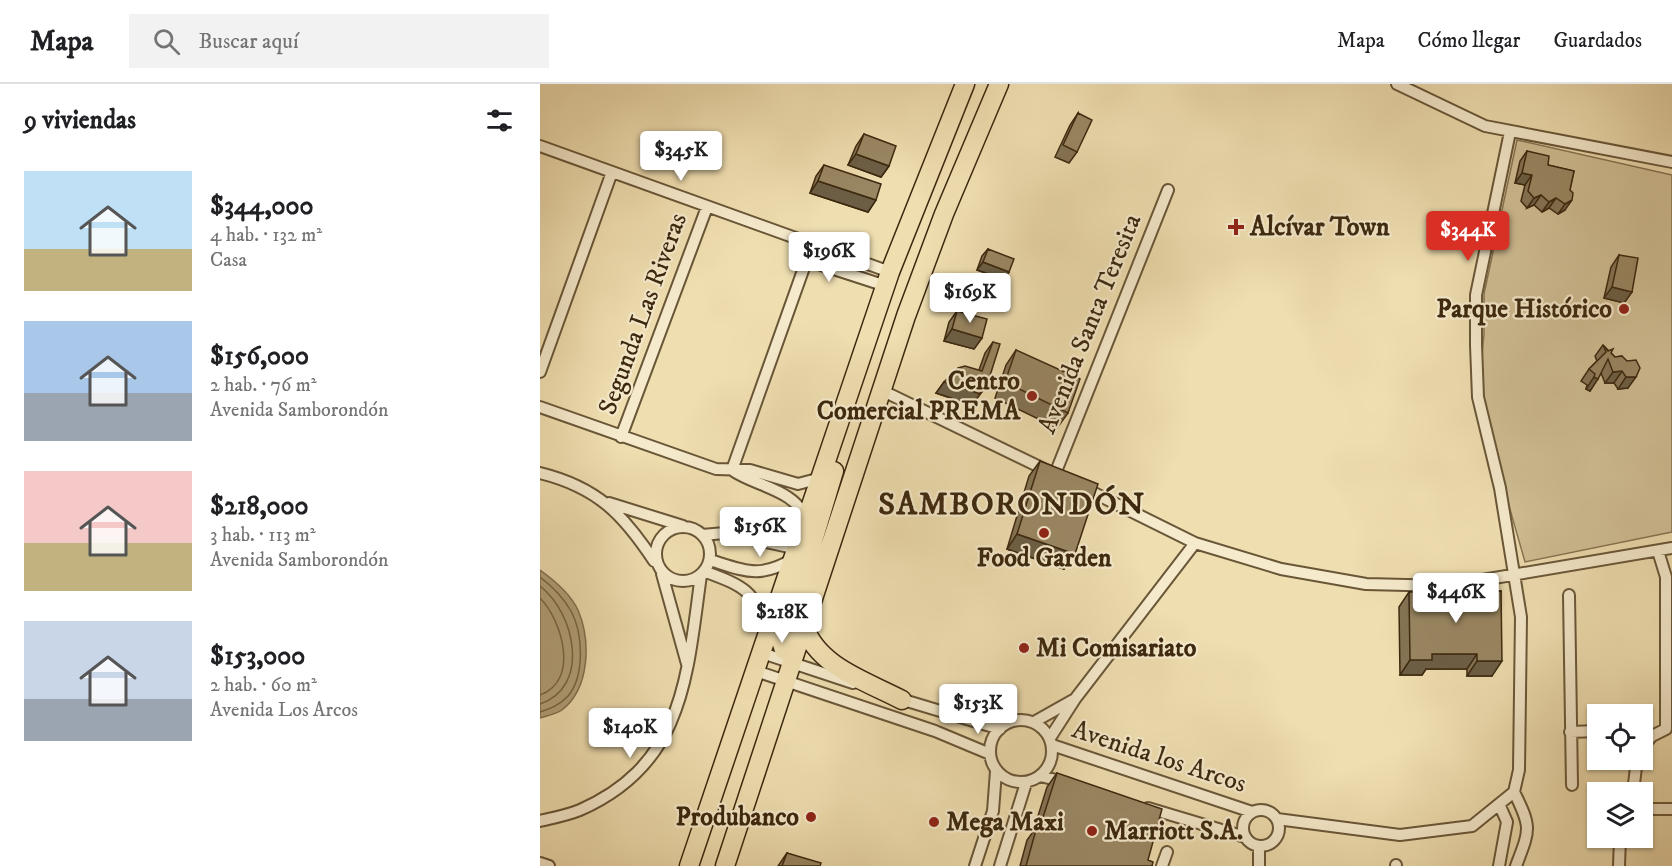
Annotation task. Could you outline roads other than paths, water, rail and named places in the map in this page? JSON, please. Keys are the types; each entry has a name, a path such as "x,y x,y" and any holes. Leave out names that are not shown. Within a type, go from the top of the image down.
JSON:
{"highway":[{"path":"689,866 888,279 965,84"},
{"path":"944,214 954,161 984,84"},
{"path":"725,866 881,390 944,214 999,84"},
{"path":"794,655 792,652 786,652 782,644 829,495 853,381"},
{"path":"804,626 813,646 826,660 902,700"}],"street":[{"path":"1404,85 1485,126 1672,162"},
{"path":"1277,819 1279,825 1277,838 1266,846 1259,846 1245,837 1243,823 1252,812 1266,810 1277,819 1400,835 1472,826 1500,806 1514,792 1519,770 1521,617 1500,488 1478,397 1476,345 1476,295 1510,132"},
{"path":"540,146 812,245 888,279"},
{"path":"540,372 612,172"},
{"name":"Avenida Santa Teresita","path":"1065,479 1168,190"},
{"name":"Segunda Las Riveras","path":"621,437 707,207"},
{"path":"732,470 812,245"},
{"path":"806,260 888,279"},
{"path":"881,390 1195,543 1281,569 1366,584 1447,586 1672,548"},
{"path":"540,407 716,469 750,470 798,484 821,478"},
{"path":"732,470 747,480 793,500 799,506 806,522"},
{"path":"540,473 580,486 605,501 686,527 702,535 725,533 796,554"},
{"path":"605,501 634,530 660,569 681,582 692,580 703,573"},
{"path":"686,527 672,529 660,537 655,551 688,668"},
{"path":"540,821 579,810 628,783 662,743 677,708 688,668 703,573 710,560 710,549 702,535"},
{"path":"996,771 1015,782 1026,783 1041,776 1051,762 1051,742 1076,699 1195,543"},
{"path":"1658,551 1666,577 1669,729"},
{"path":"710,560 750,573 765,573 796,554"},
{"path":"703,573 742,586 755,597 769,634"},
{"path":"1569,595 1572,785"},
{"path":"762,653 794,655 902,700 1000,729"},
{"path":"756,671 935,731 990,754"},
{"path":"975,866 993,811 996,771 990,754 991,740 1000,729 1019,720 1034,722 1076,699"},
{"path":"935,731 941,712"},
{"path":"1034,722 1051,742"},
{"path":"1653,730 1669,729"},
{"path":"1653,736 1669,729"},
{"path":"1570,732 1587,731"},
{"name":"Avenida los Arcos","path":"1051,742 1252,812"},
{"name":"Avenida los Arcos","path":"1041,776 1081,787"},
{"path":"1000,866 1026,783"},
{"path":"1514,792 1529,820 1528,832 1516,866"},
{"name":"Avenida los Arcos","path":"1135,804 1245,837"},
{"path":"1499,866 1507,822 1500,806"},
{"path":"1653,809 1672,809"},
{"path":"1259,846 1259,866"},
{"path":"1619,866 1620,848"},
{"path":"1162,866 1167,852"},
{"path":"540,863 549,866"}],"water":[{"path":"540,570 561,587 575,604 582,622 586,649 583,677 571,701 562,710 540,718"}],"place":[{"name":"Alcívar Town","path":"1236,227"},
{"name":"Parque Histórico","path":"1624,309"},
{"name":"Centro Comercial PREMA","path":"1032,396"},
{"name":"Food Garden","path":"1044,533"},
{"name":"Mi Comisariato","path":"1024,648"},
{"name":"Produbanco","path":"811,817"},
{"name":"Mega Maxi","path":"934,822"},
{"name":"Marriott S.A.","path":"1092,831"}],"district":[{"name":"SAMBORONDÓN","path":"1012,505"}]}
